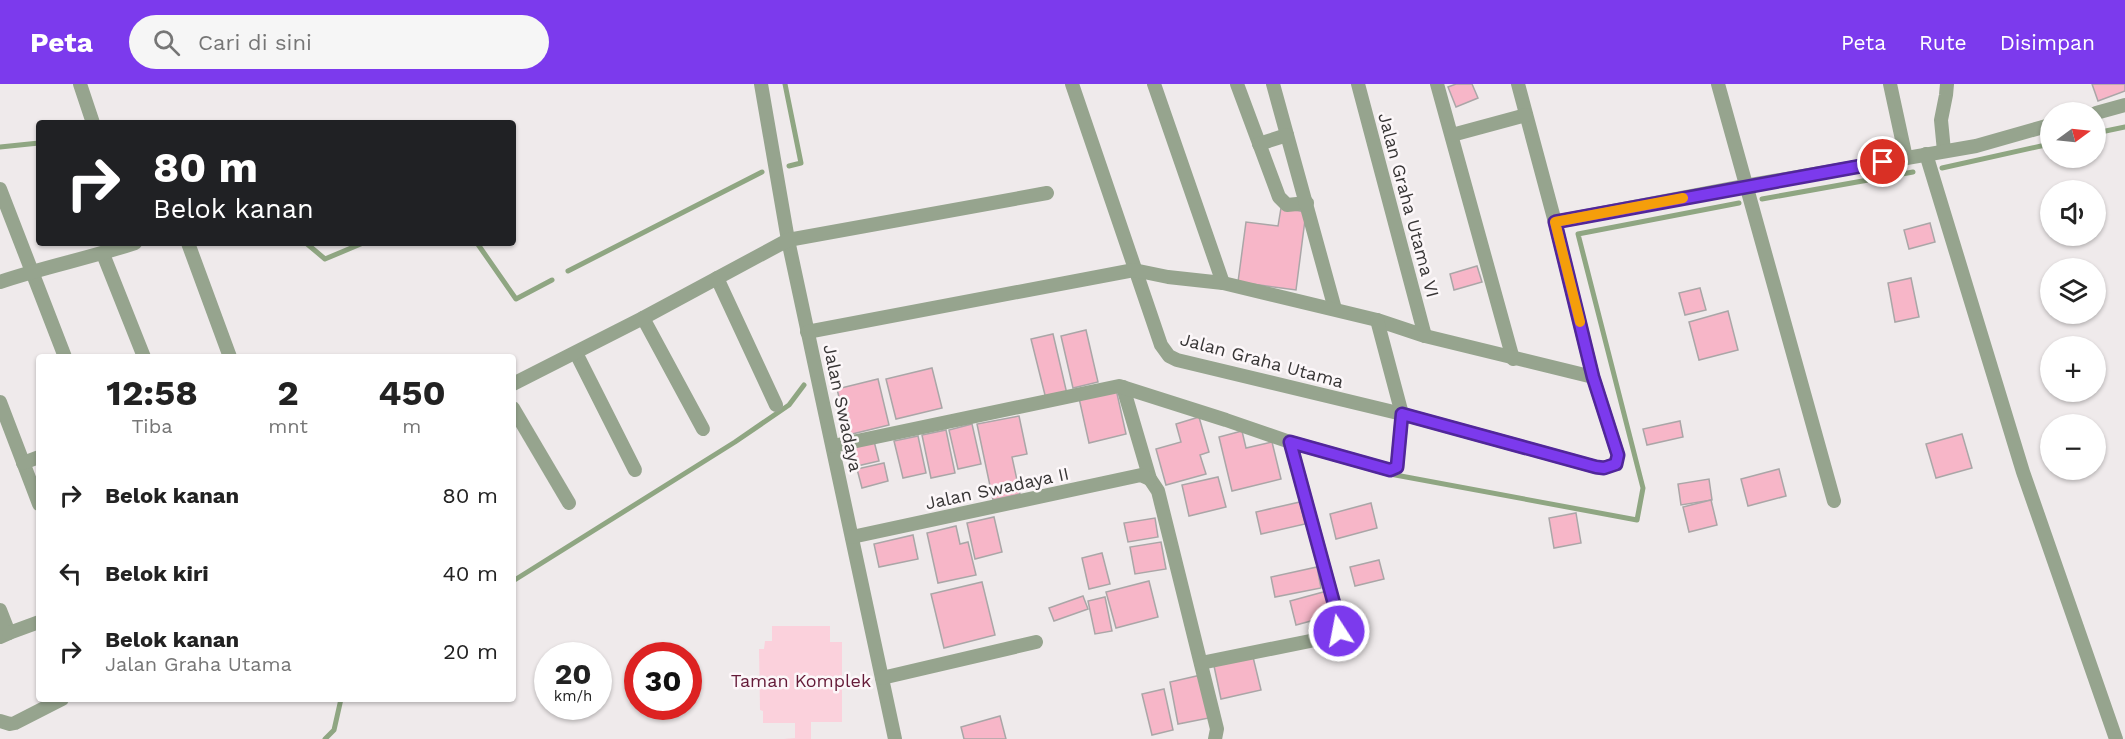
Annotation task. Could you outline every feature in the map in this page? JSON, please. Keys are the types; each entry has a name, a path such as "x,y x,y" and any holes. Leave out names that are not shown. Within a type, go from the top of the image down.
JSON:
{"street":[{"path":"80,84 92,120"},
{"name":"Jalan Swadaya","path":"760,84 788,240 895,739"},
{"name":"Jalan Graha Utama","path":"1072,84 1134,270 1161,345 1169,356 1177,360 1402,414 1596,467 1611,466 1616,464 1618,455 1593,377"},
{"path":"1154,84 1223,283"},
{"path":"1237,84 1279,197 1287,205 1307,203"},
{"name":"Jalan Graha Utama VI","path":"1358,84 1425,336"},
{"path":"1437,84 1513,359"},
{"path":"807,332 1134,270 1168,277 1223,283 1335,309 1425,336 1593,377 1518,84"},
{"path":"1718,84 1834,501"},
{"path":"1890,84 1906,158"},
{"path":"1944,151 1941,120 1947,84"},
{"path":"1275,85 1335,309"},
{"path":"2106,110 2125,105"},
{"path":"1452,135 1526,114"},
{"path":"1555,222 1976,146 2040,128"},
{"path":"1259,144 1287,135"},
{"path":"1926,154 2023,472 2116,739"},
{"path":"0,189 63,354"},
{"path":"516,383 788,240 1047,193"},
{"path":"0,282 31,271 103,254 126,246"},
{"path":"189,246 230,354"},
{"path":"103,254 143,354"},
{"path":"717,278 776,405"},
{"path":"643,318 703,429"},
{"path":"833,446 1123,387 1290,442 1383,470 1390,470 1398,461 1402,414 1377,320"},
{"path":"576,353 634,470"},
{"path":"1123,387 1150,479 1158,491 1217,729 1215,739"},
{"path":"0,402 36,496"},
{"path":"516,413 569,503"},
{"path":"1201,663 1330,637 1339,631 1339,622 1290,442"},
{"path":"23,463 36,458"},
{"name":"Jalan Swadaya II","path":"852,537 1141,476 1150,479"},
{"path":"0,610 4,635 36,623"},
{"path":"882,678 1036,642"},
{"path":"0,721 15,723 56,702"}],"green space":[{"name":"Taman Komplek","path":"772,626 830,626 830,642 842,642 842,722 811,722 811,739 784,739 795,738 795,723 763,723 763,711 760,710 759,649 764,649 765,641 772,641"}],"building":[{"path":"1456,84 1472,84 1478,98 1456,107 1448,87"},
{"path":"2092,84 2125,84 2125,91 2098,101"},
{"path":"1281,208 1306,212 1296,290 1238,282 1246,222 1278,226"},
{"path":"1930,223 1935,242 1909,249 1904,230"},
{"path":"1477,266 1482,282 1454,290 1450,274"},
{"path":"1911,278 1919,317 1895,322 1888,283"},
{"path":"1700,288 1706,310 1685,315 1679,293"},
{"path":"1728,311 1738,350 1699,360 1689,322"},
{"path":"1086,330 1098,382 1073,388 1061,336"},
{"path":"1053,334 1067,394 1046,399 1031,339"},
{"path":"932,368 942,408 896,419 886,379"},
{"path":"878,379 889,425 848,435 837,389"},
{"path":"1116,389 1126,434 1089,443 1079,398"},
{"path":"1019,416 1027,454 1012,457 1020,494 993,500 977,424"},
{"path":"1199,417 1209,452 1200,455 1206,474 1166,485 1156,449 1181,442 1176,424"},
{"path":"1680,421 1683,437 1647,445 1643,429"},
{"path":"972,424 981,464 958,469 949,430"},
{"path":"946,430 955,473 931,478 922,435"},
{"path":"1242,431 1246,448 1272,442 1281,479 1232,491 1219,437"},
{"path":"1962,434 1972,468 1936,478 1926,444"},
{"path":"918,436 926,473 903,478 894,441"},
{"path":"874,441 879,461 857,466 853,446"},
{"path":"884,463 888,481 862,488 857,469"},
{"path":"1779,469 1786,496 1748,506 1741,479"},
{"path":"1218,477 1226,507 1189,516 1182,485"},
{"path":"1709,479 1712,500 1681,505 1678,484"},
{"path":"1711,500 1717,525 1689,532 1683,507"},
{"path":"1300,502 1305,524 1261,534 1256,512"},
{"path":"1371,503 1377,528 1336,539 1330,514"},
{"path":"1576,513 1581,543 1554,548 1549,518"},
{"path":"994,517 1002,552 975,559 967,523"},
{"path":"1155,518 1158,537 1128,542 1124,523"},
{"path":"956,526 960,544 968,542 976,575 938,583 927,533"},
{"path":"913,535 918,559 879,567 874,544"},
{"path":"1161,542 1166,569 1135,574 1130,547"},
{"path":"1102,553 1110,584 1089,589 1082,558"},
{"path":"1379,560 1384,579 1355,586 1350,567"},
{"path":"1317,567 1321,588 1275,597 1271,577"},
{"path":"1149,581 1158,617 1116,628 1106,592"},
{"path":"982,582 995,635 944,648 931,594"},
{"path":"1327,591 1333,615 1296,625 1290,601"},
{"path":"1083,596 1088,609 1054,621 1049,608"},
{"path":"1105,597 1112,631 1095,634 1088,601"},
{"path":"1253,657 1261,690 1221,699 1214,666"},
{"path":"1201,675 1209,718 1178,724 1170,682"},
{"path":"1164,689 1173,730 1152,735 1142,694"},
{"path":"1000,716 1006,739 964,739 961,727"}],"waterway":[{"path":"785,84 801,163 789,166"},
{"path":"2106,131 2125,127"},
{"path":"0,147 36,143"},
{"path":"1942,168 2040,146"},
{"path":"568,271 762,172"},
{"path":"1762,199 1913,172"},
{"path":"1390,474 1637,520 1643,488 1578,234 1739,203"},
{"path":"310,246 325,259 356,246"},
{"path":"479,246 516,299 552,280"},
{"path":"516,579 735,442 789,405 804,385"},
{"path":"325,739 334,730 340,702"}],"slow traffic":[{"path":"1580,322 1555,222 1683,198"}],"route":[{"path":"1339,631 1339,622 1290,442 1383,470 1390,470 1397,467 1402,414 1596,467 1604,468 1616,464 1618,455 1593,377 1555,222 1883,162"}]}
